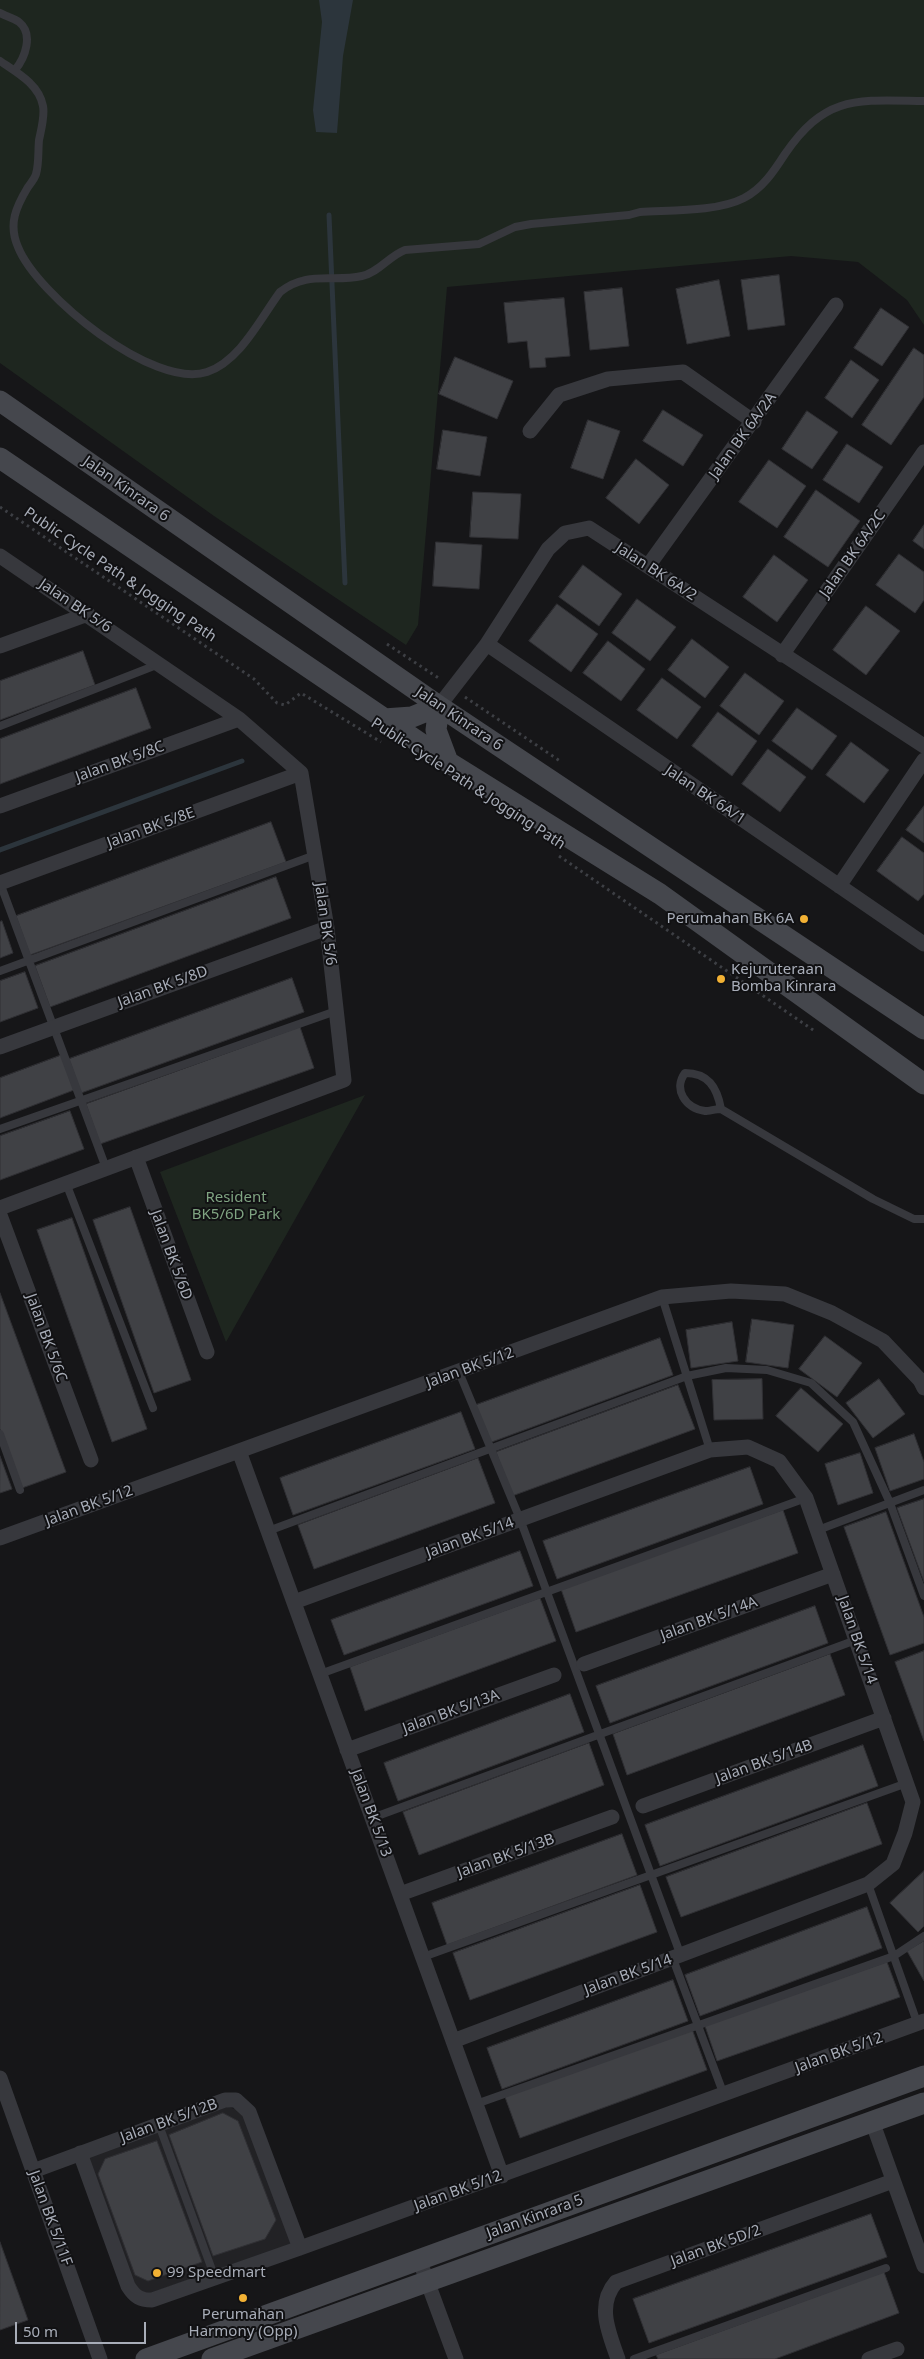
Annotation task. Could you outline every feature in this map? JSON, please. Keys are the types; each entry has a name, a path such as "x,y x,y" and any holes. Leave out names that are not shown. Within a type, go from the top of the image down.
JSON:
{"main road":[{"name":"Jalan Kinrara 6","path":"0,401 439,706 924,1028"},
{"path":"0,458 448,762 660,894 924,1084"},
{"path":"384,719 412,717 439,706 436,730 448,762"},
{"name":"Jalan Kinrara 5","path":"146,2359 924,2076"},
{"path":"818,2114 846,2114 860,2116 872,2121 876,2108 900,2085"},
{"name":"Jalan Kinrara 5","path":"212,2359 427,2280 924,2103"}],"street":[{"name":"Jalan BK 6A/2A","path":"648,566 754,422 836,305"},
{"path":"530,431 559,395 608,379 683,372 754,422"},
{"name":"Jalan BK 6A/2C","path":"782,655 924,452"},
{"name":"Jalan BK 6A/2","path":"439,706 487,644 548,549 565,533 589,528 924,748"},
{"name":"Jalan BK 5/6","path":"0,1208 344,1080 327,928 301,773 239,719 88,614 3,562"},
{"path":"0,646 88,614"},
{"name":"Jalan BK 6A/1","path":"487,644 924,944"},
{"name":"Jalan BK 5/8C","path":"0,806 239,719"},
{"path":"838,886 924,748"},
{"name":"Jalan BK 5/8E","path":"0,883 301,773"},
{"name":"Jalan BK 5/8D","path":"0,1047 327,928"},
{"name":"Jalan BK 5/6D","path":"136,1157 206,1352"},
{"name":"Jalan BK 5/6C","path":"0,1215 91,1460"},
{"name":"Jalan BK 5/12","path":"0,1538 662,1298 731,1290 785,1294 832,1313 883,1341 920,1380 924,1388"},
{"name":"Jalan BK 5/14","path":"294,1602 710,1450 748,1447 779,1461 806,1498 907,1783 918,1800 893,1864 868,1884 453,2040"},
{"name":"Jalan BK 5/13","path":"239,1451 502,2176"},
{"name":"Jalan BK 5/14A","path":"584,1664 833,1574"},
{"name":"Jalan BK 5/13A","path":"348,1750 554,1675"},
{"name":"Jalan BK 5/14B","path":"643,1806 884,1718"},
{"name":"Jalan BK 5/13B","path":"400,1894 612,1817"},
{"name":"Jalan BK 5/12","path":"80,2153 133,2294 141,2300 152,2300 502,2176 921,2023"},
{"name":"Jalan BK 5/11F","path":"0,2078 100,2359"},
{"name":"Jalan BK 5/12B","path":"33,2170 225,2100 236,2100 249,2112 300,2248"},
{"path":"872,2121 924,2266"},
{"name":"Jalan BK 5D/2","path":"618,2359 605,2310 605,2298 616,2282 893,2181"},
{"path":"419,2259 454,2358"},
{"path":"869,2359 897,2349"}],"lane":[{"path":"0,13 19,22 25,31 27,45 24,55 15,70"},
{"path":"0,61 23,76 31,85 43,106 36,174 14,213 12,227 17,246 39,282 100,336 172,373 194,375 207,372 232,356 280,292 289,285 316,278 361,277 370,273 394,254 404,250 479,244 515,227 629,215 640,212 711,207 732,202 744,198 767,180 794,140 819,115 848,103 924,101"},
{"path":"0,726 159,663"},
{"path":"0,971 315,855"},
{"path":"0,883 106,1168"},
{"path":"0,1129 336,1011"},
{"path":"721,1109 718,1093 708,1080 696,1073 684,1072 679,1080 679,1091 687,1103 705,1111 721,1109 873,1198 914,1218 924,1218"},
{"path":"66,1183 153,1408"},
{"path":"662,1298 710,1450"},
{"path":"268,1531 687,1376 726,1368 767,1370 811,1383 853,1422 890,1503 924,1596"},
{"path":"459,1372 520,1520 651,1875 698,2025 724,2095"},
{"path":"0,1434 20,1490"},
{"path":"818,1530 924,1490"},
{"path":"320,1674 806,1498"},
{"path":"372,1818 856,1640"},
{"path":"423,1958 907,1783"},
{"path":"868,1884 921,2023"},
{"path":"476,2104 894,1956 924,1936"},
{"path":"158,2124 215,2278"},
{"path":"634,2359 886,2268"}],"path":[{"name":"Public Cycle Path & Jogging Path","path":"0,507 254,679 277,704 285,705 301,693 383,743"},
{"name":"Public Cycle Path & Jogging Path","path":"550,850 820,1035"}],"shaded area":[{"path":"319,0 353,0 343,56 337,133 316,132 313,110 322,22"},
{"path":"227,2107 236,2109 244,2117 292,2244 151,2293 140,2292 134,2284 88,2157"}],"green space":[{"path":"0,0 924,0 924,325 907,300 858,262 791,256 447,287 418,625 406,645 214,516 0,363"},
{"name":"Resident BK5/6D Park","path":"365,1095 226,1342 160,1172"}],"building":[{"path":"779,275 785,325 748,330 741,280"},
{"path":"719,280 730,336 687,344 676,289"},
{"path":"622,288 629,346 590,350 584,292"},
{"path":"564,298 570,356 545,358 546,367 530,368 527,341 508,343 504,303"},
{"path":"881,308 909,327 882,366 854,348"},
{"path":"914,348 924,355 924,397 891,445 862,425"},
{"path":"455,357 513,381 497,419 439,394"},
{"path":"851,360 879,380 852,418 825,398"},
{"path":"663,410 703,435 683,466 643,441"},
{"path":"807,411 838,432 812,469 782,449"},
{"path":"588,420 620,431 603,479 571,468"},
{"path":"443,430 487,437 480,476 437,469"},
{"path":"847,444 883,467 859,503 823,480"},
{"path":"636,459 669,485 639,524 606,498"},
{"path":"769,460 806,486 777,528 739,502"},
{"path":"816,490 860,521 828,567 784,537"},
{"path":"473,492 521,494 518,539 470,537"},
{"path":"924,525 924,549 913,541"},
{"path":"436,542 482,545 479,589 433,586"},
{"path":"899,554 924,572 924,600 915,613 876,585"},
{"path":"774,555 808,580 777,622 743,597"},
{"path":"583,565 622,594 599,626 559,597"},
{"path":"637,599 676,627 650,661 612,633"},
{"path":"557,604 598,634 571,672 529,641"},
{"path":"866,606 900,631 866,675 833,650"},
{"path":"692,639 729,667 705,698 668,670"},
{"path":"608,641 645,669 621,701 583,673"},
{"path":"83,651 95,685 0,720 0,681"},
{"path":"745,673 784,701 759,735 720,706"},
{"path":"662,678 701,707 677,739 637,710"},
{"path":"136,688 151,728 0,784 0,739"},
{"path":"797,708 837,736 812,770 772,741"},
{"path":"718,712 757,741 732,776 692,746"},
{"path":"851,742 889,770 864,803 826,775"},
{"path":"768,749 806,777 780,812 742,784"},
{"path":"924,806 924,843 906,830"},
{"path":"271,822 286,862 30,955 16,916"},
{"path":"902,837 924,853 924,894 918,901 877,871"},
{"path":"276,877 291,918 50,1007 35,966"},
{"path":"2,921 13,953 0,958 0,922"},
{"path":"25,972 38,1008 0,1022 0,981"},
{"path":"292,978 304,1012 81,1093 69,1059"},
{"path":"300,1027 314,1068 100,1144 86,1104"},
{"path":"62,1055 74,1090 0,1118 0,1078"},
{"path":"70,1111 84,1149 0,1180 0,1136"},
{"path":"130,1207 191,1380 154,1393 93,1220"},
{"path":"72,1218 147,1429 112,1442 37,1230"},
{"path":"0,1293 66,1472 22,1488 0,1429"},
{"path":"752,1319 794,1325 788,1368 746,1362"},
{"path":"732,1322 738,1361 691,1368 686,1330"},
{"path":"825,1336 862,1363 837,1397 799,1369"},
{"path":"660,1338 673,1375 489,1443 476,1405"},
{"path":"762,1379 763,1419 714,1420 712,1380"},
{"path":"879,1379 905,1414 873,1438 846,1403"},
{"path":"678,1385 695,1429 512,1496 496,1452"},
{"path":"801,1388 843,1424 818,1452 776,1416"},
{"path":"461,1412 475,1449 293,1515 280,1478"},
{"path":"914,1434 924,1462 924,1479 890,1491 875,1448"},
{"path":"860,1453 873,1493 838,1505 825,1464"},
{"path":"0,1456 12,1489 0,1493"},
{"path":"478,1458 495,1503 314,1569 298,1525"},
{"path":"750,1467 763,1504 557,1579 543,1541"},
{"path":"924,1499 924,1582 897,1508"},
{"path":"783,1510 798,1553 576,1632 561,1589"},
{"path":"886,1512 924,1617 924,1643 890,1655 844,1527"},
{"path":"520,1551 533,1586 344,1655 331,1620"},
{"path":"540,1598 556,1641 365,1711 350,1667"},
{"path":"815,1606 828,1643 610,1723 596,1686"},
{"path":"924,1651 924,1741 895,1662"},
{"path":"830,1654 845,1695 627,1775 613,1734"},
{"path":"570,1694 584,1732 398,1801 384,1763"},
{"path":"589,1743 604,1785 419,1855 403,1812"},
{"path":"863,1745 878,1786 660,1866 645,1825"},
{"path":"867,1803 882,1844 681,1917 666,1877"},
{"path":"622,1834 637,1875 447,1945 432,1903"},
{"path":"924,1871 924,1926 918,1932 890,1903"},
{"path":"640,1885 657,1932 470,2000 453,1953"},
{"path":"867,1907 882,1948 700,2016 685,1975"},
{"path":"924,1941 924,1981 907,1951"},
{"path":"887,1962 900,1997 717,2061 705,2026"},
{"path":"673,1980 688,2021 502,2089 487,2048"},
{"path":"692,2029 707,2070 520,2138 505,2097"},
{"path":"223,2113 238,2121 276,2220 265,2239 213,2256 169,2135"},
{"path":"157,2141 202,2262 148,2281 135,2275 98,2174 105,2159"},
{"path":"871,2214 887,2257 649,2343 633,2299"},
{"path":"0,2242 28,2320 0,2330"},
{"path":"884,2272 899,2313 775,2359 658,2359 656,2355"}],"waterway":[{"path":"329,215 345,583"},
{"path":"0,850 242,761"}],"place":[{"name":"Perumahan BK 6A","path":"804,919"},
{"name":"Kejuruteraan Bomba Kinrara","path":"721,979"},
{"name":"99 Speedmart","path":"157,2273"},
{"name":"Perumahan Harmony (Opp)","path":"243,2298"}]}
